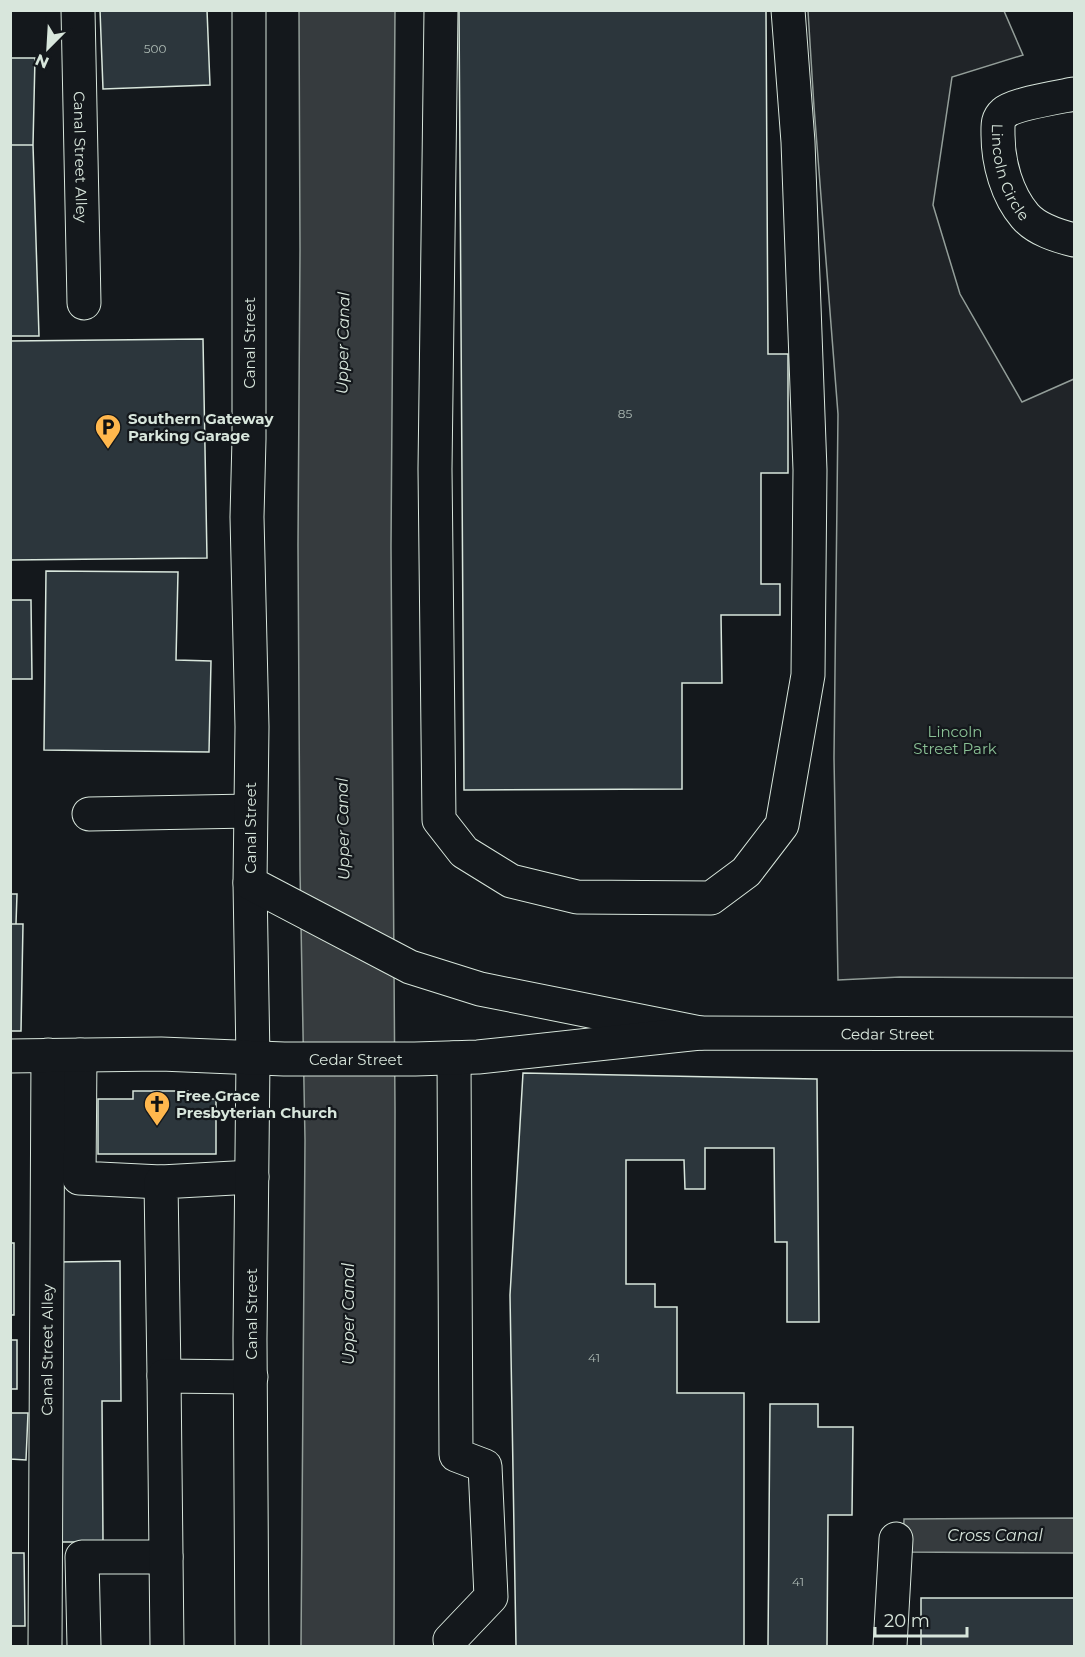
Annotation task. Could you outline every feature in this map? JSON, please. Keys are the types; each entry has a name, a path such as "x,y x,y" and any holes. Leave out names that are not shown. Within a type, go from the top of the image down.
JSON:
{"main road":[{"name":"Canal Street Alley","path":"78,10 84,303"},
{"name":"Canal Street","path":"249,10 248,517 252,727 250,883 269,1059 252,1177 252,1647"},
{"path":"441,10 435,469 439,820 464,852 511,881 577,897 699,898 711,898 746,872 782,825 808,675 809,458 798,142 788,10"},
{"name":"Lincoln Circle","path":"1074,94 1016,107 1004,113 998,121 998,148 1003,172 1015,202 1027,218 1040,227 1058,236 1074,240"},
{"path":"89,814 250,811"},
{"name":"Cedar Street","path":"250,883 410,967 480,989 700,1034"},
{"name":"Cedar Street","path":"10,1056 161,1054 269,1059 415,1059 478,1057 700,1034 1074,1034"},
{"name":"Canal Street Alley","path":"45,1647 48,1055"},
{"path":"80,1055 79,1178 161,1182 252,1177"},
{"path":"450,1647 450,1640 491,1597 485,1466 456,1455 454,1058"},
{"path":"161,1182 167,1647"},
{"path":"164,1376 251,1377"},
{"path":"890,1647 896,1539"},
{"path":"84,1647 82,1557 166,1557"}],"green space":[{"name":"Lincoln Street Park","path":"808,11 1004,11 1023,55 952,77 933,205 960,294 1022,402 1074,379 1074,978 900,977 838,980 834,758 838,414"}],"water":[{"name":"Upper Canal","path":"299,11 395,11 391,547 395,1109 394,1646 301,1646 305,1140 300,870 298,545"},
{"name":"Cross Canal","path":"1074,1518 1074,1553 903,1552 904,1519"}],"building":[{"path":"100,10 207,10 210,85 103,89"},
{"path":"459,10 766,10 768,354 788,354 788,473 761,473 761,584 780,584 780,615 721,615 722,683 682,683 682,789 464,790"},
{"path":"10,58 35,58 33,145 10,145"},
{"path":"10,145 33,145 39,336 10,336"},
{"name":"Southern Gateway Parking Garage","path":"203,339 207,558 10,560 10,341"},
{"path":"46,571 178,572 176,660 211,661 209,752 44,750"},
{"path":"10,600 31,600 32,679 10,679"},
{"path":"10,894 17,894 16,924 10,924"},
{"path":"10,924 23,924 21,1031 10,1031"},
{"path":"523,1073 817,1079 819,1322 787,1322 787,1242 775,1242 774,1148 705,1148 705,1189 685,1189 684,1160 626,1160 626,1284 655,1284 655,1307 677,1307 677,1393 744,1393 744,1646 516,1646 510,1295"},
{"name":"Free Grace Presbyterian Church","path":"133,1091 188,1091 188,1099 216,1099 216,1154 98,1154 98,1099 133,1099"},
{"path":"10,1243 14,1243 14,1315 10,1315"},
{"path":"120,1261 121,1401 102,1401 103,1542 60,1542 58,1262"},
{"path":"10,1340 17,1340 17,1389 10,1389"},
{"path":"770,1404 818,1404 818,1427 853,1427 852,1515 828,1515 827,1646 768,1646"},
{"path":"10,1413 28,1413 26,1460 10,1459"},
{"path":"10,1553 24,1553 25,1626 10,1626"},
{"path":"921,1598 1074,1598 1074,1646 921,1646"}],"place":[{"name":"Southern Gateway Parking Garage","path":"108,450"},
{"name":"Free Grace Presbyterian Church","path":"157,1127"}]}
